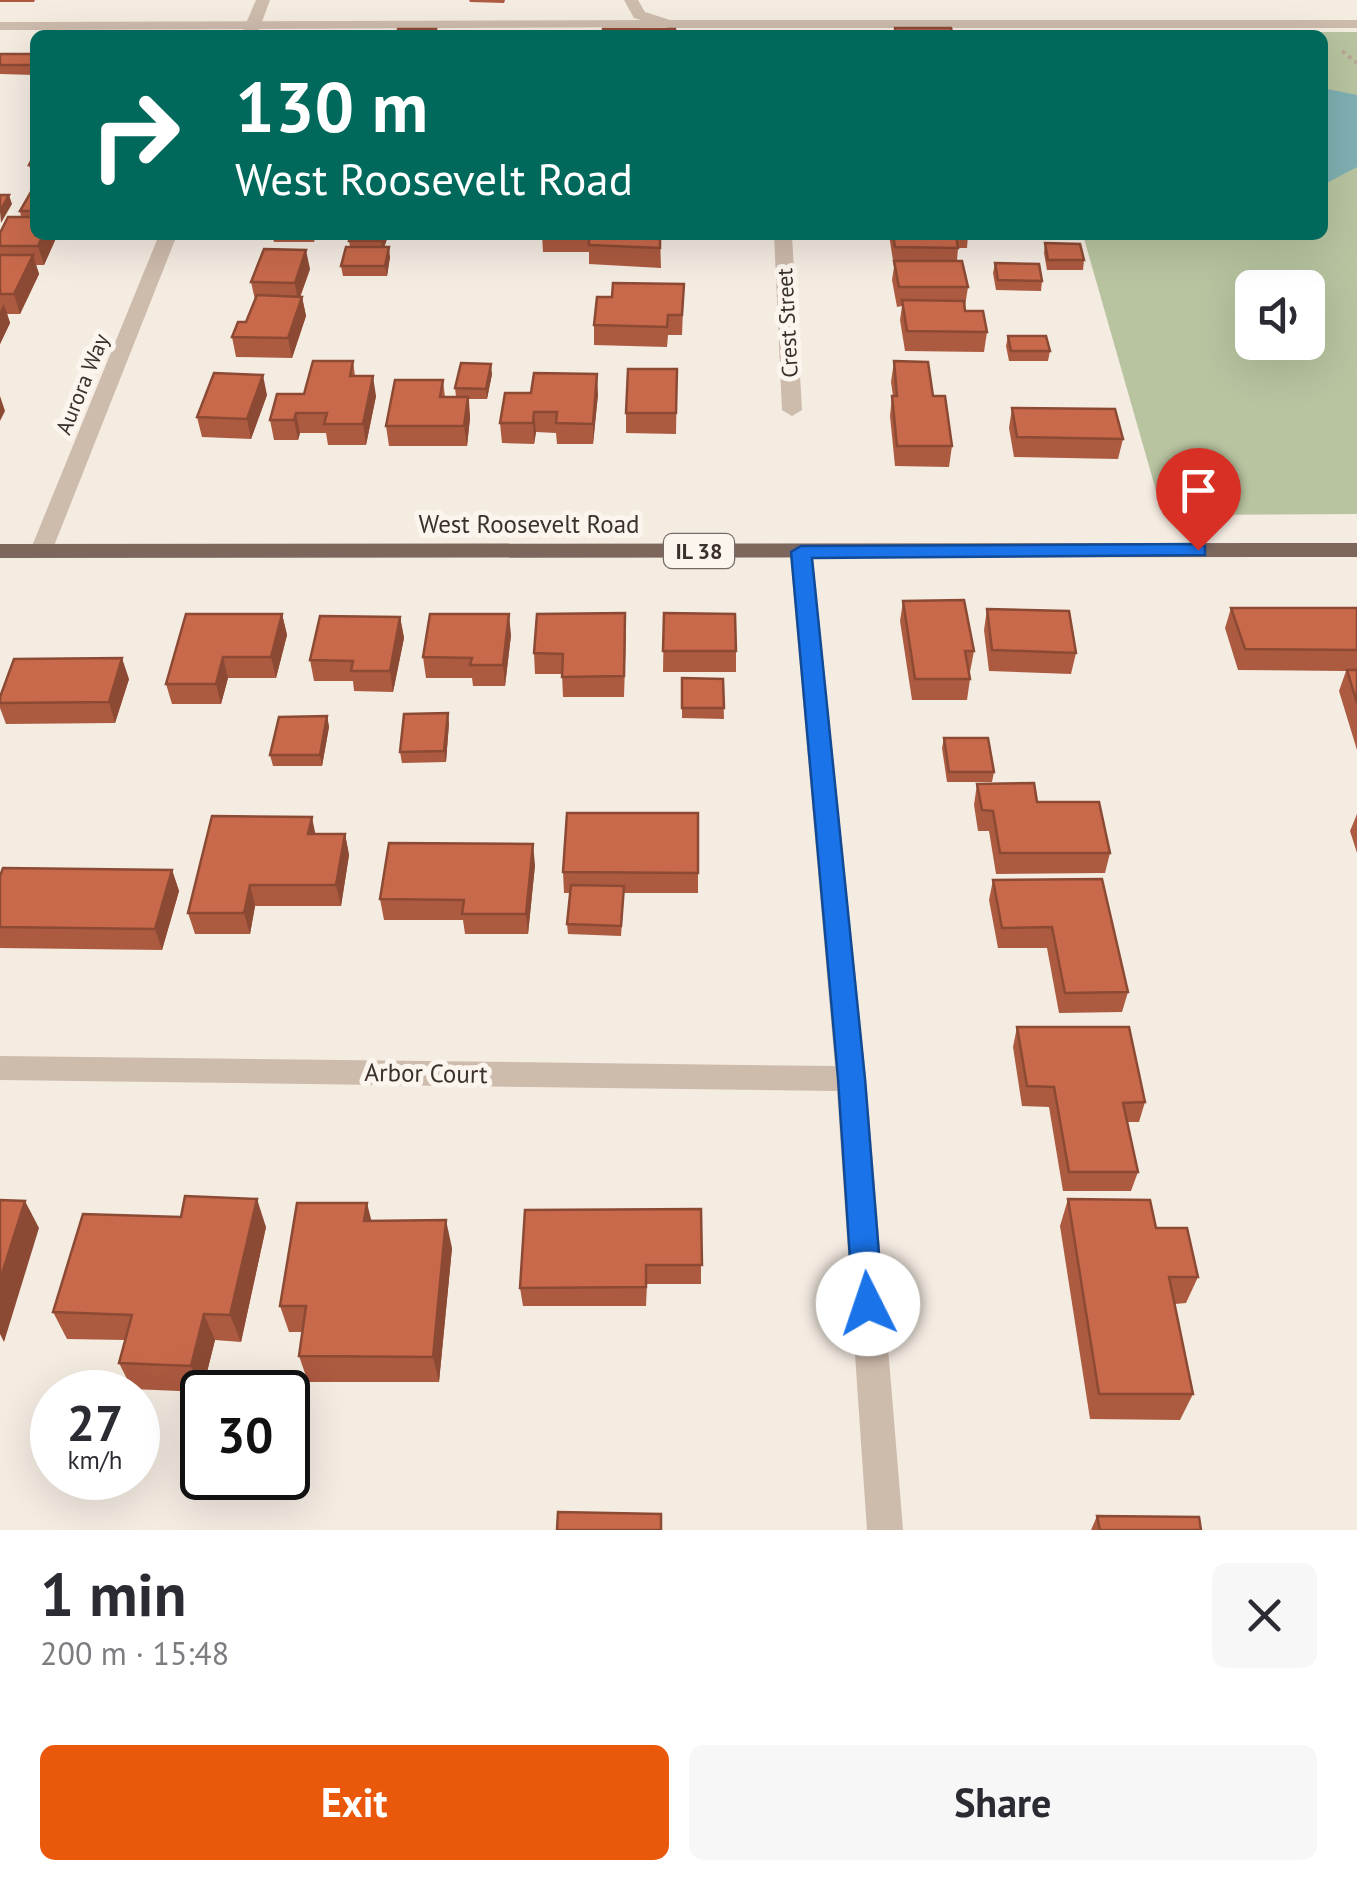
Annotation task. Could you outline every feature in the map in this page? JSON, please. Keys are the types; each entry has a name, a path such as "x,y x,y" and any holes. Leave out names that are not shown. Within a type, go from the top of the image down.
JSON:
{"main road":[{"name":"West Roosevelt Road","path":"0,551 1357,550"}],"street":[{"path":"250,30 263,0"},
{"path":"631,0 630,5 640,15 669,24"},
{"path":"310,30 669,24 771,30 1357,24"},
{"path":"0,26 209,30"},
{"name":"Aurora Way","path":"41,551 166,240"},
{"name":"Crest Street","path":"782,240 792,410"},
{"path":"801,552 852,1079 885,1530"},
{"name":"Arbor Court","path":"0,1068 852,1079"}],"green space":[{"path":"1328,32 1357,32 1357,514 1163,515 1084,240 1328,240"}],"water":[{"path":"1328,89 1357,95 1357,167 1328,182"}],"building":[{"path":"895,28 952,30 895,30"},
{"path":"603,29 675,29 675,30"},
{"path":"0,54 30,54 30,65 0,65"},
{"path":"30,194 30,211 20,211"},
{"path":"0,195 9,195 0,211"},
{"path":"8,217 30,217 30,240 41,240 38,246 0,246 0,233"},
{"path":"589,240 660,240 660,248 589,245"},
{"path":"894,240 957,240 958,248 895,247"},
{"path":"1045,243 1080,244 1084,260 1048,260"},
{"path":"346,247 389,247 385,266 341,266"},
{"path":"264,249 306,250 295,283 251,282"},
{"path":"0,255 33,255 14,294 0,294"},
{"path":"894,261 962,261 968,287 899,287"},
{"path":"995,263 1039,264 1042,281 998,280"},
{"path":"613,283 684,284 682,315 668,315 667,327 594,325 597,297 612,297"},
{"path":"257,295 302,297 288,338 232,337 238,322 246,322"},
{"path":"902,300 964,301 965,311 983,311 987,332 907,331"},
{"path":"1008,336 1046,336 1050,351 1011,351"},
{"path":"313,361 353,361 350,376 373,376 363,424 324,424 327,413 296,413 294,420 270,420 277,394 304,394"},
{"path":"894,361 928,362 933,396 945,396 952,446 897,446 892,396 897,396"},
{"path":"461,363 491,364 486,389 455,388"},
{"path":"628,369 677,369 676,413 626,413"},
{"path":"214,373 263,375 247,419 197,417"},
{"path":"534,373 597,374 593,424 556,423 557,412 534,412 533,423 500,423 505,393 531,393"},
{"path":"395,380 443,380 440,397 468,397 464,426 386,426"},
{"path":"1012,408 1115,409 1123,439 1017,437"},
{"path":"964,600 974,651 965,651 970,679 915,679 903,601"},
{"path":"1231,608 1357,608 1357,650 1245,649"},
{"path":"987,609 1069,611 1076,653 992,650"},
{"path":"625,613 624,676 562,677 563,654 534,653 537,614"},
{"path":"664,613 735,614 736,651 663,651"},
{"path":"186,614 282,614 271,657 223,657 216,684 166,684"},
{"path":"430,614 509,614 503,665 470,665 472,658 423,657"},
{"path":"320,616 400,617 390,671 351,671 353,661 310,660"},
{"path":"122,658 109,702 0,703 14,659"},
{"path":"1347,670 1357,670 1357,703"},
{"path":"682,678 723,679 724,708 682,708"},
{"path":"448,713 444,751 400,752 404,714"},
{"path":"327,716 320,755 270,755 279,717"},
{"path":"944,738 988,738 994,772 949,772"},
{"path":"1034,783 1037,802 1099,802 1110,853 1000,853 993,811 982,810 977,784"},
{"path":"567,813 698,813 698,873 563,872"},
{"path":"212,816 312,817 308,834 345,834 336,885 250,885 244,913 188,913"},
{"path":"389,843 533,844 526,914 462,914 464,900 380,899"},
{"path":"3,868 172,870 155,929 0,927"},
{"path":"1102,879 1128,992 1065,993 1052,927 1002,928 993,880"},
{"path":"571,885 624,886 621,926 567,924"},
{"path":"1017,1027 1129,1027 1145,1102 1123,1103 1138,1172 1069,1172 1054,1087 1027,1086"},
{"path":"185,1196 257,1199 230,1315 204,1314 191,1366 119,1363 132,1315 53,1312 83,1214 181,1217"},
{"path":"1068,1199 1150,1200 1156,1228 1187,1228 1198,1277 1169,1277 1193,1394 1099,1394"},
{"path":"0,1200 25,1201 0,1280"},
{"path":"297,1203 367,1203 364,1221 446,1220 433,1357 299,1356 306,1306 280,1306"},
{"path":"701,1209 702,1265 646,1265 646,1287 520,1288 525,1210"},
{"path":"558,1512 661,1514 661,1530 557,1530"},
{"path":"1097,1516 1199,1517 1201,1530 1100,1530"}],"route":[{"path":"868,1304 852,1079 801,552 1198,550"}]}
